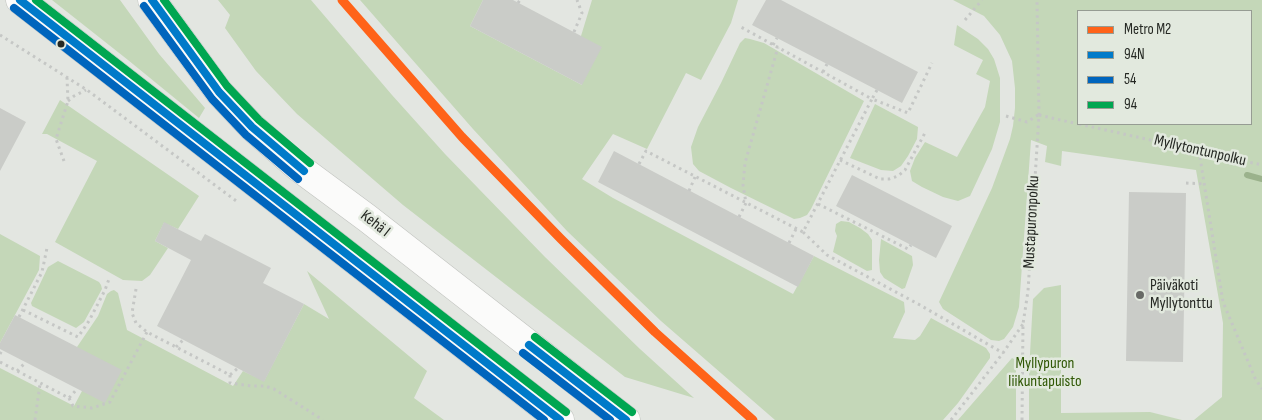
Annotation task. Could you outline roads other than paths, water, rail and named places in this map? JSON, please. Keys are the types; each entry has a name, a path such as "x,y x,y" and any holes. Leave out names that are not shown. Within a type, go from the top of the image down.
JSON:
{"highway":[{"path":"20,0 560,420"},
{"name":"Kehä I","path":"152,0 219,92 252,127 298,167 367,218 626,420"}],"waterway":[{"path":"1247,175 1262,179"}],"metro line":[{"name":"M2","path":"342,0 462,137 561,239 655,332 753,420"}],"place":[{"name":"Päiväkoti Myllytonttu","path":"1140,295"}],"park label":[{"name":"Myllypuron liikuntapuisto","path":"1045,373"}]}
